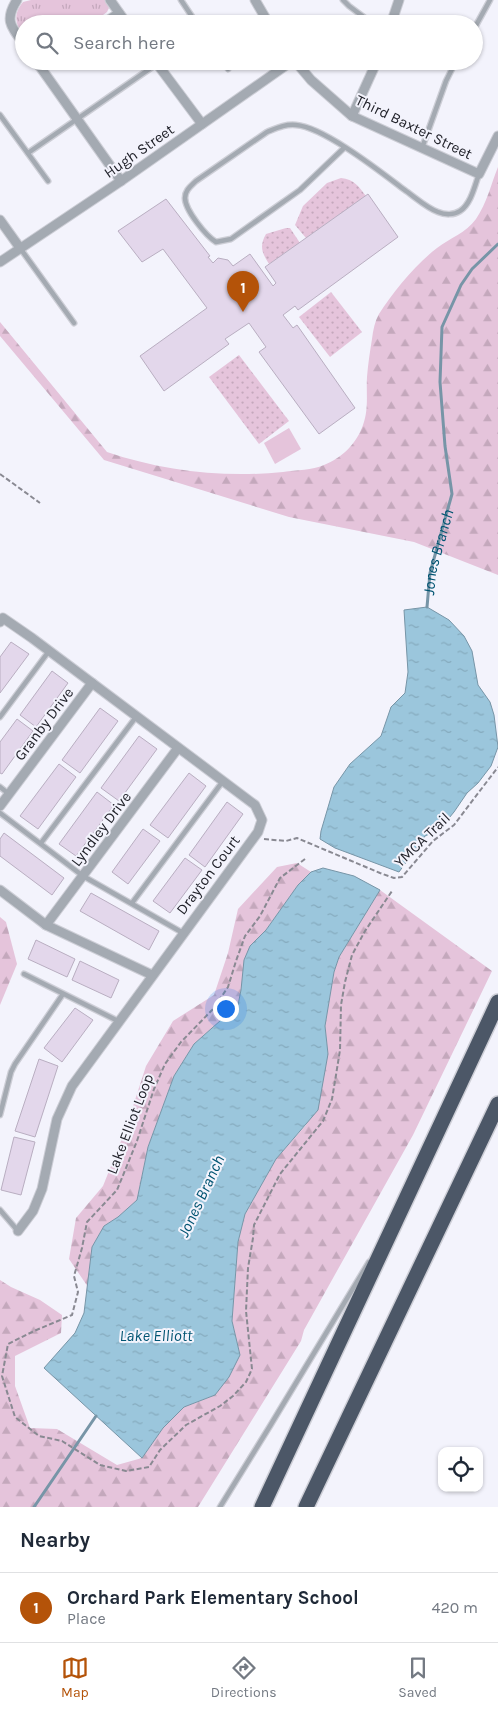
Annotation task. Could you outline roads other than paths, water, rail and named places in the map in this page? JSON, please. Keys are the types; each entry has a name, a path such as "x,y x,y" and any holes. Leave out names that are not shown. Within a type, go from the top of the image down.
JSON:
{"highway":[{"path":"262,1507 498,1002"},
{"path":"306,1507 498,1104"}],"street":[{"path":"15,32 9,20 10,11 17,0"},
{"path":"110,0 119,13 116,15"},
{"path":"255,0 264,15"},
{"path":"394,15 399,0"},
{"path":"42,70 121,181"},
{"path":"164,70 202,124"},
{"name":"Hugh Street","path":"0,262 121,181 280,70"},
{"name":"Third Baxter Street","path":"302,70 352,116 479,174"},
{"path":"352,116 373,70"},
{"path":"479,174 498,136"},
{"path":"0,220 20,248"},
{"name":"Drayton Court","path":"1,619 49,651 255,805 262,820 255,836 72,1086 57,1118 42,1189 33,1211 18,1231"},
{"name":"Granby Drive","path":"0,806 92,683"},
{"name":"Lyndley Drive","path":"46,926 178,748"},
{"path":"0,890 46,926 152,975"}],"lane":[{"path":"181,0 191,15"},
{"path":"343,0 361,15"},
{"path":"482,15 490,0"},
{"path":"28,153 147,70"},
{"path":"422,148 452,70"},
{"path":"0,115 48,181"},
{"path":"344,148 300,190 231,239 216,242 210,238 188,208 185,198 187,189 267,132 287,125 298,125 324,134 376,168 424,204 439,212 449,214 460,211 467,204 479,174"},
{"path":"20,248 74,323"},
{"path":"0,717 49,651"},
{"path":"41,843 136,716"},
{"path":"132,904 223,781"},
{"path":"0,787 9,794"},
{"path":"0,813 83,876 183,933"},
{"path":"24,974 118,1021"},
{"path":"0,1115 11,1072 15,1064 63,994"},
{"path":"0,1210 18,1231"},
{"path":"220,1507 396,1221"}],"water":[{"path":"427,607 449,620 464,636 472,651 478,685 490,702 494,715 498,747 491,766 478,783 467,793 440,829 425,836 399,872 335,848 320,839 334,787 350,764 381,736 391,707 405,693 408,672 404,610"},
{"name":"Lake Elliott","path":"323,868 354,876 380,890 339,957 334,972 325,1026 328,1054 318,1110 276,1159 245,1214 238,1242 232,1321 240,1355 229,1377 215,1395 184,1407 163,1428 142,1458 44,1368 75,1333 84,1313 92,1247 104,1226 118,1217 137,1200 148,1147 174,1076 194,1044 238,1005 244,960 250,946 266,930 298,885 311,872"}],"waterway":[{"name":"Jones Branch","path":"427,607 430,573 452,494 445,446 440,382 442,327 461,285 472,269 498,244"},
{"name":"Jones Branch","path":"34,1507 96,1416"}],"place":[{"name":"Orchard Park Elementary School","path":"243,312"}]}
